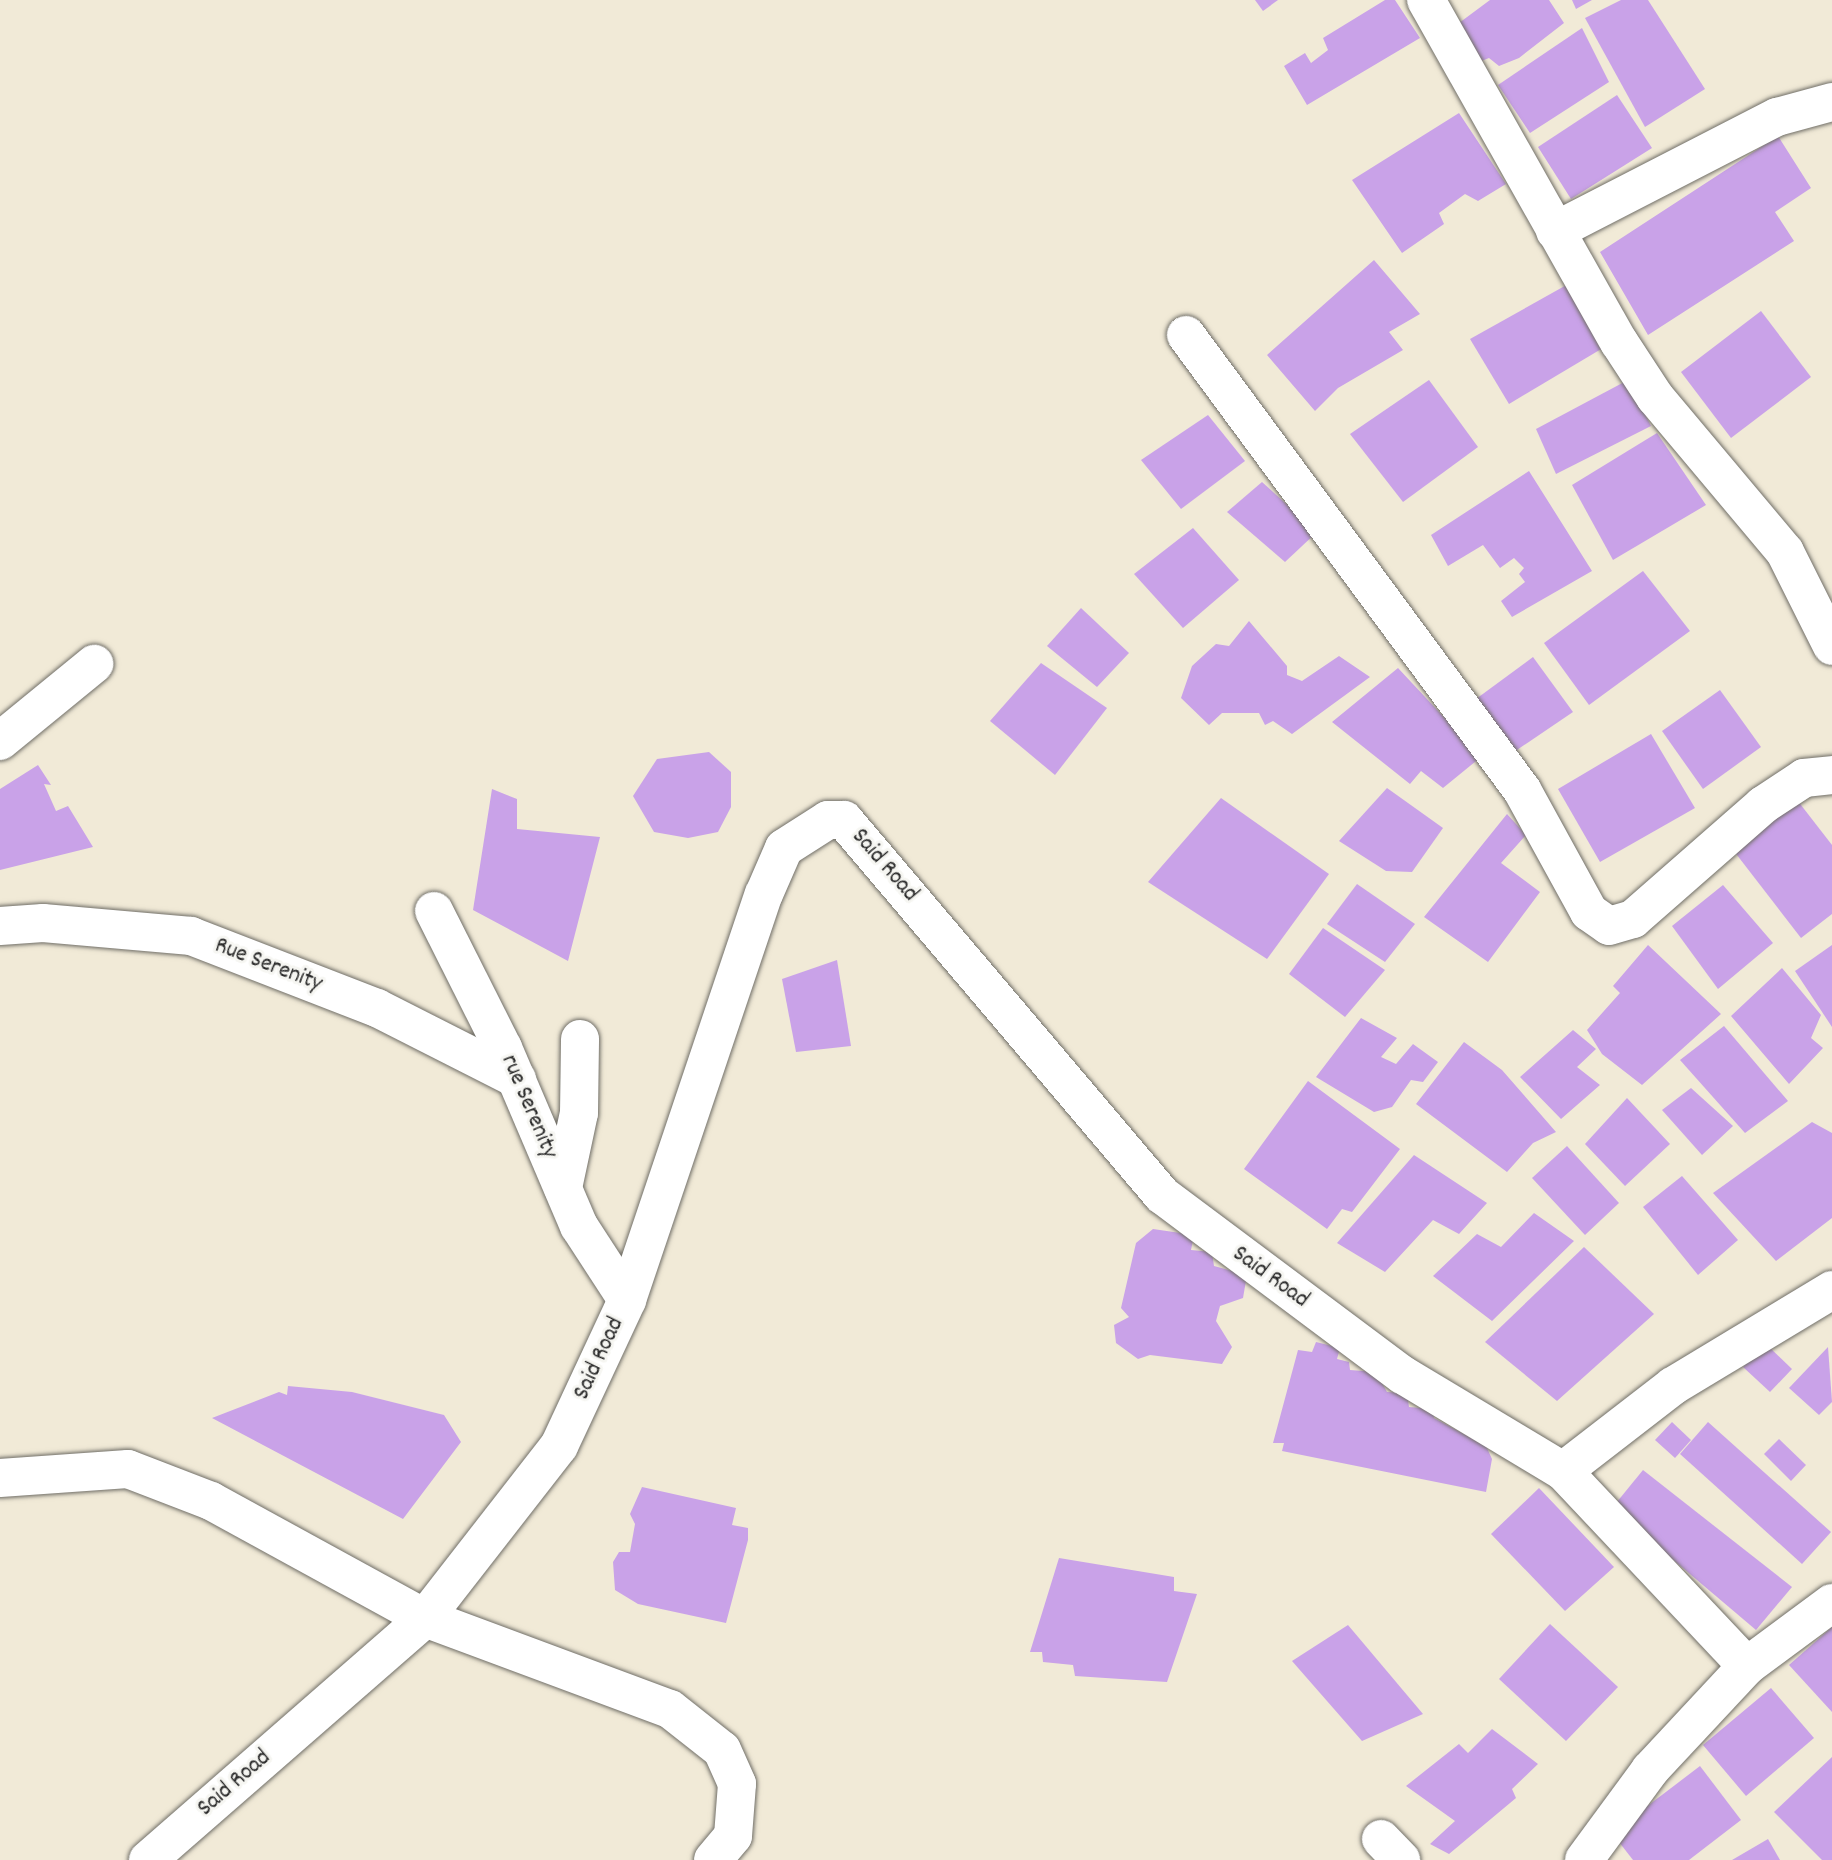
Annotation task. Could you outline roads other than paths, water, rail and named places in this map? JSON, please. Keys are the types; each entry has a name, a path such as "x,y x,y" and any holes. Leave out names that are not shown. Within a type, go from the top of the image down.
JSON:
{"street":[{"path":"1426,0 1555,230 1655,397 1785,552 1832,646"},
{"path":"1555,230 1765,122 1832,102"},
{"path":"1186,335 1522,790 1589,912 1609,926 1633,919 1763,806 1804,778 1832,775"},
{"path":"0,741 94,664"},
{"name":"Said Road","path":"148,1860 425,1618 559,1446 627,1300 784,848 828,820 844,820 1162,1195 1403,1375 1563,1471 1747,1666"},
{"name":"rue Serenity","path":"434,911 517,1079 563,1188 627,1300"},
{"name":"Rue Serenity","path":"0,926 43,923 191,936 377,1008 517,1079"},
{"path":"563,1188 579,1113 580,1039"},
{"path":"1563,1471 1673,1386 1832,1290"},
{"path":"0,1478 128,1469 211,1501 425,1618 670,1709 722,1750 737,1784 733,1836 713,1860"},
{"path":"1584,1860 1650,1770 1747,1666 1832,1603"}]}
